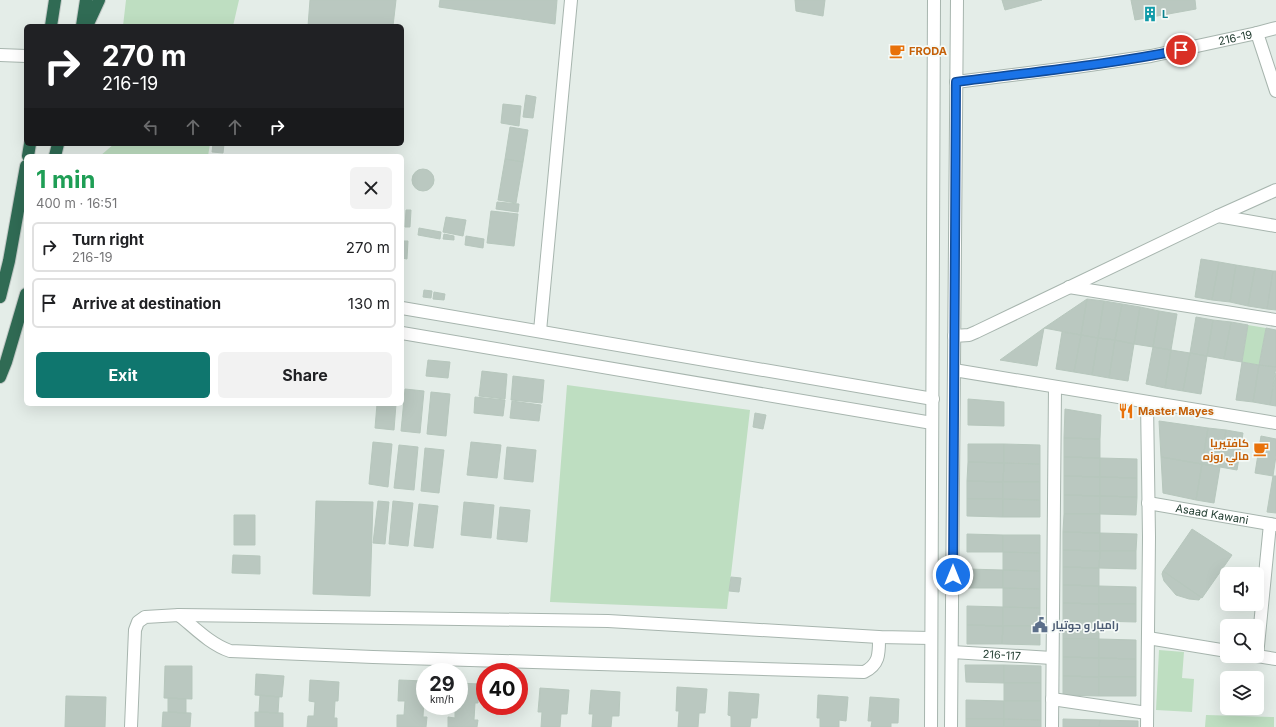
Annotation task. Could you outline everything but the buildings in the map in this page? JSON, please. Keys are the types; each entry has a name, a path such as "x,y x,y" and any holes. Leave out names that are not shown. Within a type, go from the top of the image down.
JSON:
{"highway":[{"path":"51,24 55,0"},
{"path":"82,24 86,0"},
{"path":"88,24 99,0"},
{"path":"0,297 2,284 9,261 24,177"},
{"path":"0,377 6,362 24,301"}],"street":[{"path":"540,332 572,0"},
{"path":"931,727 934,0"},
{"path":"952,727 957,0"},
{"name":"216-19","path":"956,82 1151,56 1257,34 1276,28"},
{"path":"1257,34 1276,91"},
{"path":"0,55 24,56"},
{"path":"954,336 969,335 976,332 1218,216 1276,190"},
{"path":"1218,216 1276,226"},
{"path":"1070,287 1276,320"},
{"path":"404,308 932,399"},
{"path":"404,333 932,423"},
{"path":"954,370 1276,423"},
{"path":"1052,727 1055,387"},
{"path":"1147,402 1147,727"},
{"name":"Asaad Kawani","path":"1148,503 1273,524"},
{"path":"1261,619 1273,524"},
{"path":"932,541 953,543"},
{"path":"131,727 135,630 138,622 144,617 179,615 608,621 879,637 931,638"},
{"path":"179,615 209,640 219,647 230,651 373,657 864,672 872,668 876,663 879,653 879,637"},
{"path":"1148,638 1220,650"},
{"name":"216-117","path":"952,652 1052,658"},
{"path":"1264,657 1276,659"},
{"path":"1052,699 1147,713"}],"green space":[{"path":"126,0 239,0 233,24 123,24"},
{"path":"112,146 210,146 208,154 102,154"},
{"path":"1248,325 1266,328 1259,365 1242,362"},
{"path":"567,385 750,410 727,609 550,602"},
{"path":"1159,650 1184,652 1182,678 1194,679 1192,712 1156,710"},
{"path":"1206,715 1274,717 1274,727 1205,727"}],"place":[{"name":"L","path":"1150,14"},
{"name":"FRODA","path":"897,51"},
{"name":"Master Mayes","path":"1126,411"},
{"name":"كافتيريا مالي روزه","path":"1261,449"},
{"name":"رامیار و جوتیار","path":"1040,625"}],"route":[{"path":"953,575 956,82 1076,67 1181,50"}]}
